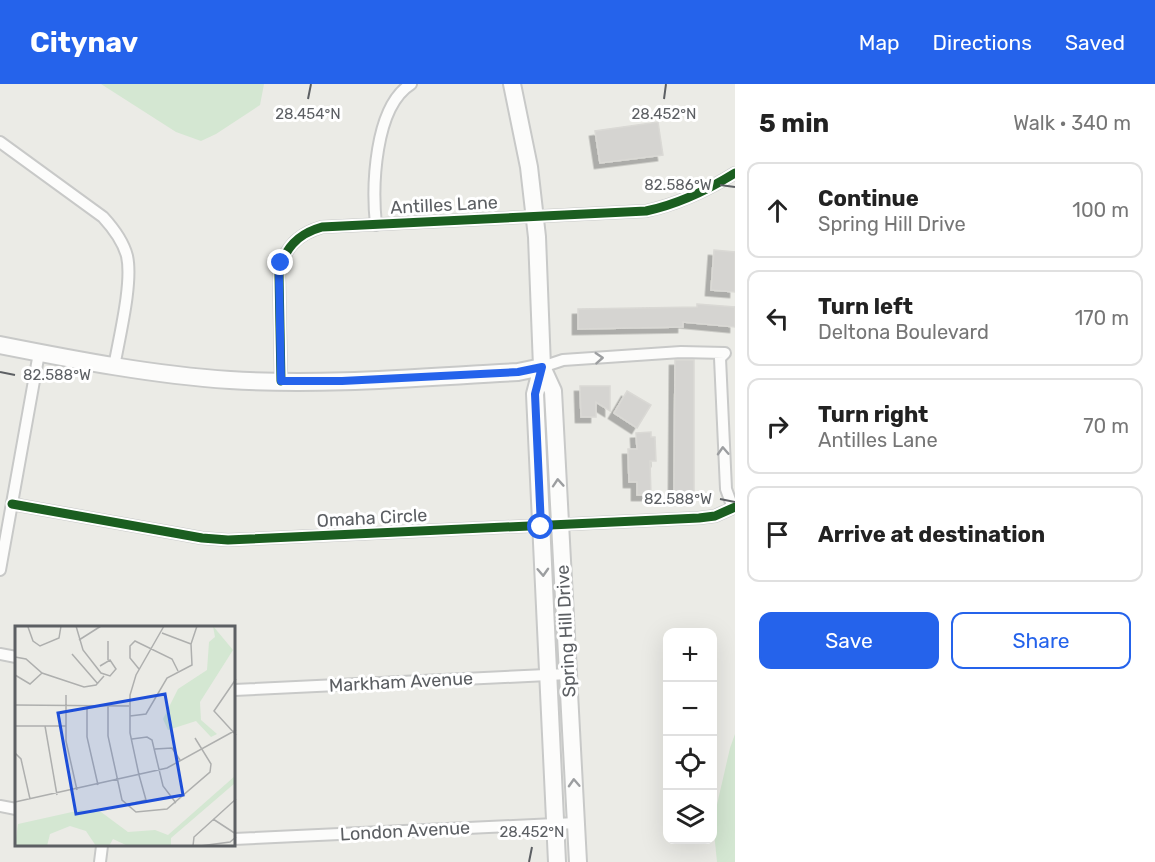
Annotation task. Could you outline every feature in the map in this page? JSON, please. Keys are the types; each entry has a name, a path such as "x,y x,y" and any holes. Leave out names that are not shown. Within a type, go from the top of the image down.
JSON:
{"main road":[{"name":"Spring Hill Drive","path":"512,84 529,167 535,217 542,367 535,394 557,862"},
{"path":"0,345 114,366 185,376 281,381 342,381 518,372 542,367"},
{"name":"Spring Hill Drive","path":"542,367 553,391 578,862"}],"street":[{"path":"376,225 374,200 378,150 393,102 399,93 411,84"},
{"path":"0,142 103,217 122,242 127,256 128,279 114,366"},
{"name":"Antilles Lane","path":"281,381 279,275 281,263 286,251 301,236 311,231 322,227 626,213 665,207 708,190 735,173"},
{"path":"542,367 563,360 681,352 725,353 720,358 723,450 726,489 734,507"},
{"path":"0,570 39,353"},
{"name":"Omaha Circle","path":"12,504 202,538 228,540 699,518 715,516 734,507"},
{"path":"0,654 15,657"},
{"name":"Markham Avenue","path":"236,690 568,674"},
{"path":"0,806 15,809"},
{"name":"London Avenue","path":"236,839 576,823"},
{"path":"100,862 102,847"}],"green space":[{"path":"101,84 264,84 260,105 216,134 201,141 176,132"},
{"path":"735,734 735,862 717,862 717,805"}],"building":[{"path":"658,122 663,155 600,163 595,131"},
{"path":"714,250 735,252 735,292 711,290"},
{"path":"697,304 735,307 735,327 683,322 683,327 578,329 578,309 697,307"},
{"path":"675,360 694,360 694,492 674,492"},
{"path":"580,386 610,386 610,411 596,402 596,417 581,417"},
{"path":"627,391 651,405 637,428 614,413"},
{"path":"651,432 651,437 655,437 656,461 650,461 651,495 637,495 637,482 629,482 628,449 637,449 636,433"}],"cycle path":[{"path":"281,381 279,275 288,250 298,238 313,230 322,227 646,211 692,196 735,173"},
{"path":"12,504 202,538 228,540 699,518 715,516 735,507"}],"route":[{"path":"281,263 279,275 281,381 342,381 518,372 542,367 535,394 541,527"}]}
